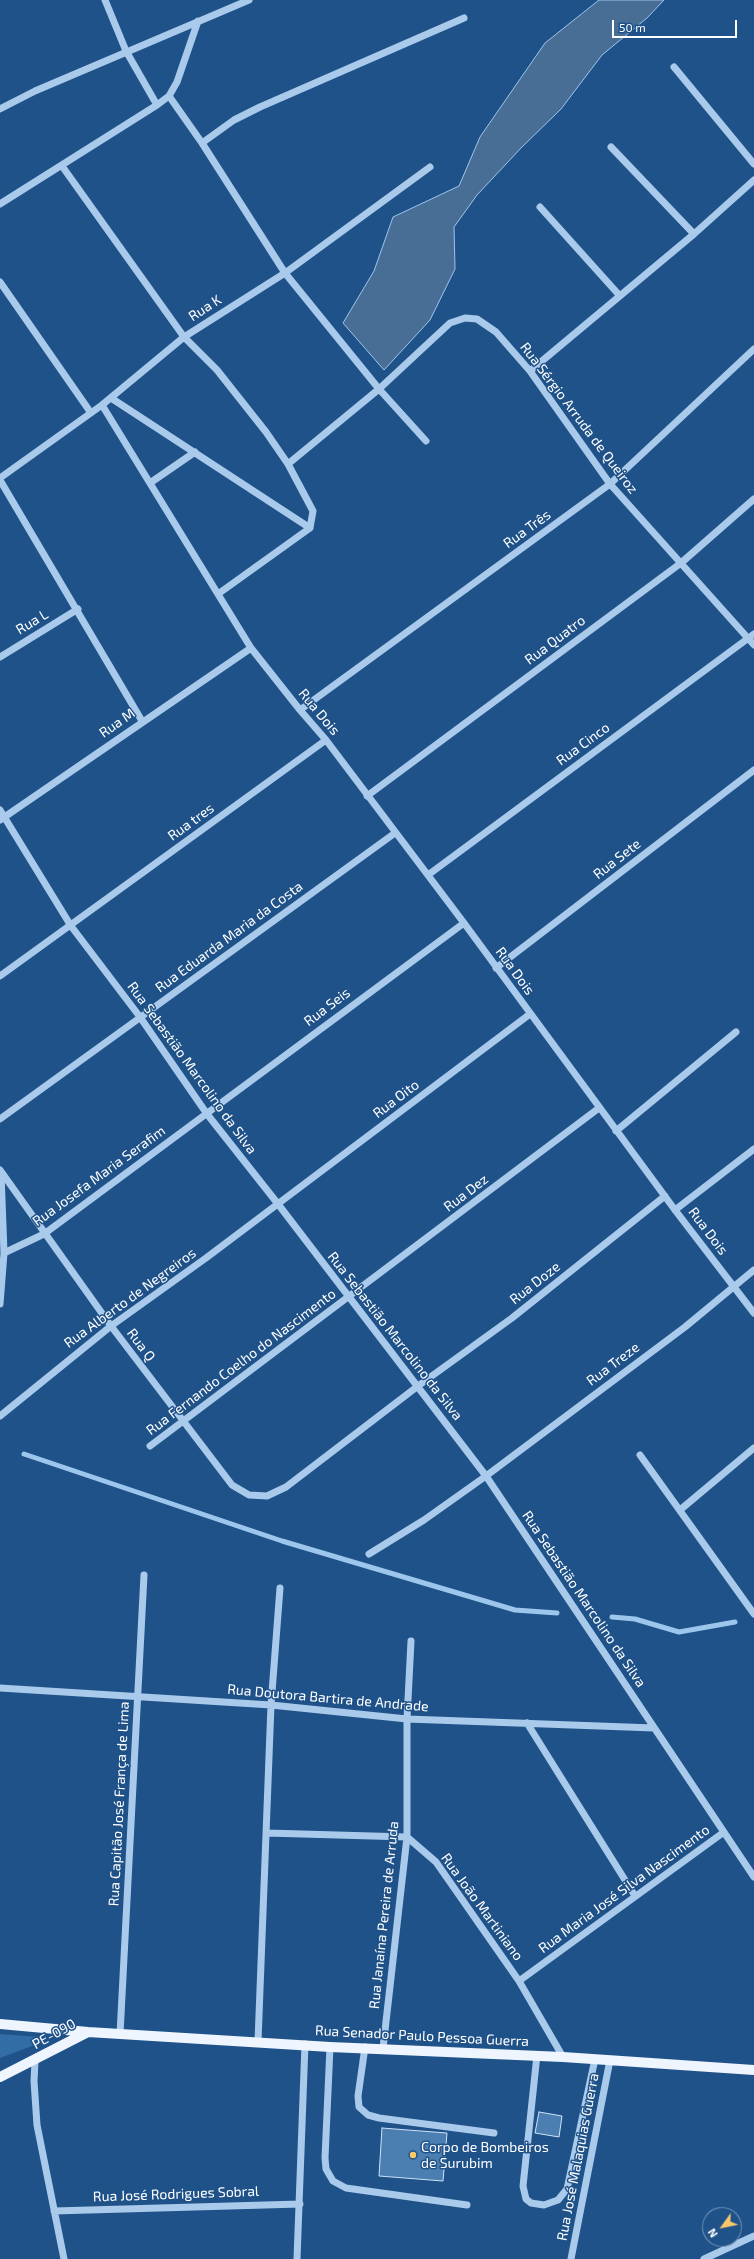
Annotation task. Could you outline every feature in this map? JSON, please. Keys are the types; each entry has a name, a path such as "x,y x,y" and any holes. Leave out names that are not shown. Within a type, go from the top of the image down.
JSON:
{"main road":[{"name":"PE-090","path":"0,2024 88,2032"},
{"name":"Rua Senador Paulo Pessoa Guerra","path":"88,2032 330,2046 537,2055 754,2070"},
{"name":"PE-090","path":"0,2077 88,2032"}],"street":[{"path":"105,0 126,51 157,106"},
{"path":"0,109 35,91 246,0"},
{"path":"202,143 234,120 260,107 464,18"},
{"path":"0,204 157,106 169,96 177,82 198,21"},
{"path":"674,67 754,164"},
{"path":"169,96 202,143 285,273 379,389 426,441"},
{"path":"611,147 694,234"},
{"path":"62,166 184,337 243,401 288,464 313,511 310,528 218,594"},
{"name":"Rua K","path":"0,479 102,405 184,337 285,273 430,167"},
{"path":"530,371 694,234 754,180"},
{"path":"540,208 620,296"},
{"path":"0,282 91,413"},
{"name":"Rua Sérgio Arruda de Queiroz","path":"288,464 379,389 450,324 466,318 478,319 496,332 530,371 610,484 681,563 751,636 754,645"},
{"name":"Rua Três","path":"300,710 610,484 754,349"},
{"path":"111,398 310,528"},
{"name":"Rua Dois","path":"102,405 251,648 326,740 464,923 616,1131 754,1313"},
{"path":"150,483 195,452"},
{"path":"0,479 78,609 142,721"},
{"name":"Rua Quatro","path":"367,796 681,563 754,499"},
{"name":"Rua L","path":"0,657 78,609"},
{"name":"Rua Cinco","path":"428,875 751,636"},
{"name":"Rua M","path":"2,819 142,721 251,648"},
{"name":"Rua tres","path":"0,976 72,926 326,740"},
{"name":"Rua Sete","path":"496,968 754,770"},
{"name":"Rua Sebastião Marcolino da Silva","path":"0,810 2,819 72,926 140,1017 207,1114 278,1204 486,1476 754,1877"},
{"name":"Rua Eduarda Maria da Costa","path":"0,1119 395,833"},
{"name":"Rua Seis","path":"207,1114 464,923"},
{"name":"Rua Oito","path":"278,1204 530,1014"},
{"path":"616,1131 736,1032"},
{"name":"Rua Dez","path":"349,1298 599,1108"},
{"name":"Rua Josefa Maria Serafim","path":"4,1253 44,1234 207,1114"},
{"path":"676,1210 754,1149"},
{"path":"0,1304 4,1253 1,1171"},
{"name":"Rua Q","path":"1,1171 44,1234 111,1326 232,1485 249,1495 267,1496 286,1487"},
{"name":"Rua Doze","path":"286,1487 418,1386 512,1318 665,1196"},
{"name":"Rua Alberto de Negreiros","path":"0,1416 111,1326 278,1204"},
{"name":"Rua Treze","path":"369,1554 424,1520 486,1476 685,1327 754,1270"},
{"name":"Rua Fernando Coelho do Nascimento","path":"150,1446 349,1298"},
{"path":"680,1510 754,1448"},
{"path":"640,1455 680,1510 712,1558 754,1614"},
{"name":"Rua Capitão José França de Lima","path":"120,2034 144,1575"},
{"path":"258,2041 271,1705 280,1588"},
{"name":"Rua Janaína Pereira de Arruda","path":"383,2048 407,1836 406,1719 411,1641"},
{"name":"Rua Doutora Bartira de Andrade","path":"0,1688 138,1695 271,1705 406,1719 654,1728"},
{"path":"527,1723 635,1896"},
{"name":"Rua Maria José Silva Nascimento","path":"519,1981 724,1832"},
{"path":"267,1833 407,1836"},
{"name":"Rua João Martiniano","path":"407,1836 436,1862 519,1981 563,2057"},
{"path":"296,2259 300,2204 305,2044"},
{"path":"330,2046 325,2158 326,2169 333,2181 346,2188 467,2205"},
{"path":"365,2047 358,2096 359,2107 368,2115 379,2118 494,2133"},
{"path":"537,2055 523,2186 526,2199 531,2203 544,2205 558,2200 567,2190 596,2060"},
{"path":"35,2060 34,2081 37,2125 64,2259"},
{"name":"Rua José Malaquias Guerra","path":"571,2259 610,2060"},
{"name":"Rua José Rodrigues Sobral","path":"54,2210 300,2204"},
{"path":"704,2259 754,2236"}],"shaded area":[{"path":"599,0 664,0 647,18 602,55 561,109 521,148 477,195 454,227 455,269 430,320 384,370 343,323 374,271 393,217 459,186 480,137 545,43"},
{"path":"0,2034 40,2037 40,2043 0,2058"}],"building":[{"path":"539,2112 562,2116 559,2137 535,2133"},
{"name":"Corpo de Bombeiros de Surubim","path":"382,2128 447,2133 443,2181 379,2176"}],"waterway":[{"path":"24,1454 282,1541 515,1610 557,1613"},
{"path":"612,1617 635,1619 679,1632 735,1622"}],"place":[{"name":"Corpo de Bombeiros de Surubim","path":"413,2155"}]}
